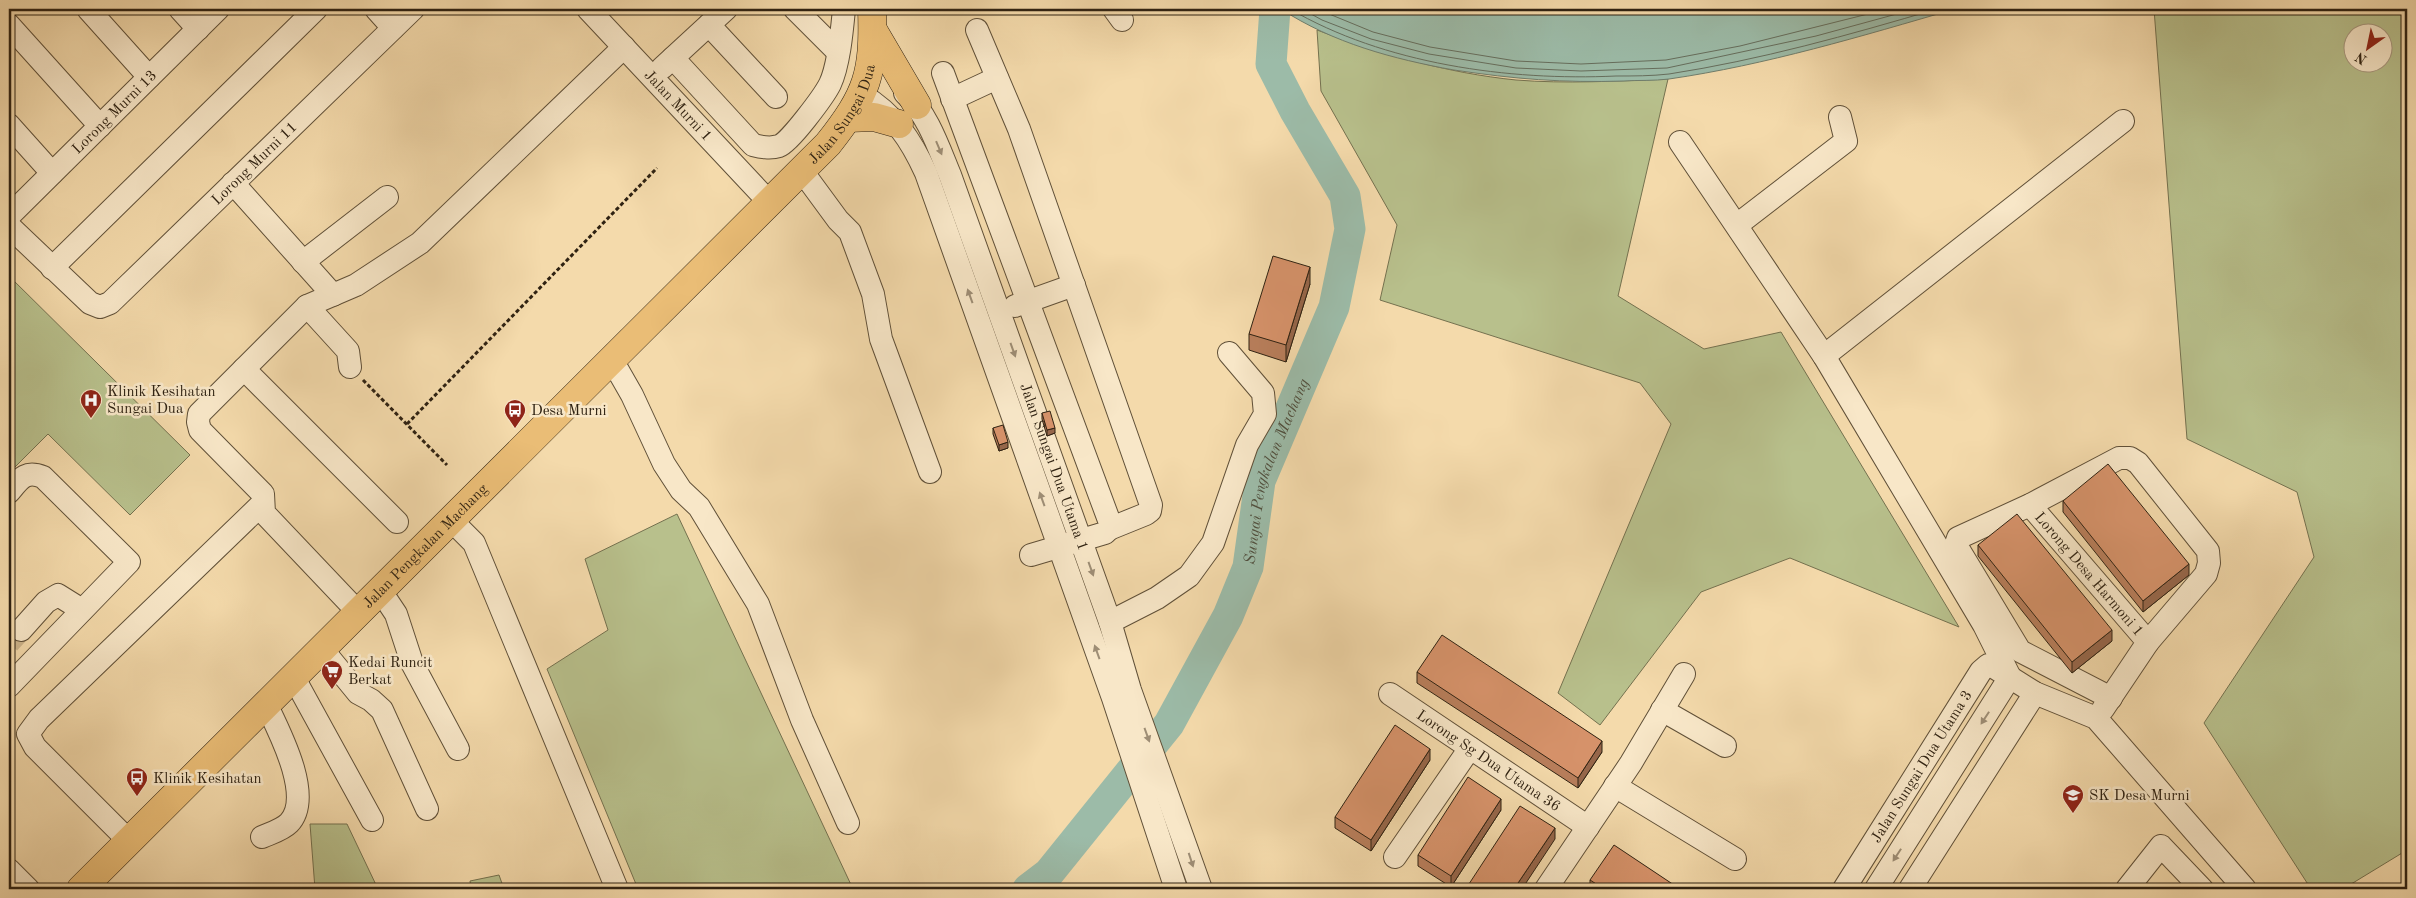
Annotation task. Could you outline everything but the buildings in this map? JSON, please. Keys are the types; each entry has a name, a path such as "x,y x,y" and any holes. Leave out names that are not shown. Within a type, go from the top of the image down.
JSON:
{"main road":[{"name":"Jalan Sungai Dua","path":"770,203 802,171 848,118 862,95 868,81 870,68 873,20"},
{"path":"873,20 917,105"},
{"path":"848,118 874,117 898,124"},
{"name":"Jalan Pengkalan Machang","path":"82,889 770,203"}],"street":[{"path":"88,9 149,77"},
{"path":"180,9 198,29"},
{"name":"Lorong Murni 13","path":"9,216 218,9"},
{"path":"9,226 52,268 316,9"},
{"path":"376,9 394,28"},
{"name":"Lorong Murni 11","path":"52,268 90,303 100,306 110,303 413,9"},
{"name":"Jalan Murni 1","path":"588,9 770,203"},
{"path":"652,77 726,9"},
{"path":"795,9 838,52"},
{"path":"673,58 752,145 765,148 780,146 806,118 830,83 838,52 844,9"},
{"path":"9,25 100,126"},
{"path":"709,25 776,97"},
{"path":"977,30 1019,129 1151,505 1150,510 1146,514 1109,530 1032,555"},
{"path":"358,612 264,513 263,494 200,430 199,414 307,306 333,296 377,273 420,243 624,47"},
{"name":"Jalan Sungai Dua Utama 1","path":"870,68 893,80 917,105 950,175 1110,622 1121,694 1176,889"},
{"path":"943,73 1110,523 1109,530"},
{"path":"952,99 997,78"},
{"name":"Jalan Sungai Dua Utama 1","path":"862,95 877,104 898,124 913,145 926,173 1059,547 1182,832 1201,889"},
{"path":"1737,225 1846,141 1840,117"},
{"path":"1824,356 2123,121"},
{"path":"9,125 52,173"},
{"path":"1680,142 1824,356 1984,625 2010,677"},
{"path":"802,171 838,220 850,232 873,294 881,339 930,472"},
{"path":"233,183 333,296"},
{"path":"303,262 387,197"},
{"path":"1000,311 1074,285"},
{"path":"307,306 348,351 350,367"},
{"path":"1110,622 1158,598 1189,576 1213,543 1247,445 1265,414 1263,393 1229,353"},
{"path":"612,360 632,394 664,464 681,490 699,506 758,604 802,720 848,823"},
{"path":"244,369 397,522"},
{"path":"2111,698 2020,650 1958,550 1956,544 1958,538 2030,505 2119,458 2130,458 2138,463 2208,551 2209,563 2206,574 2148,642"},
{"path":"9,492 24,475 33,473 43,477 129,562 9,686"},
{"path":"129,841 34,747 28,734 39,719 263,503"},
{"name":"Lorong Desa Harmoni 1","path":"2030,505 2148,642 2096,718"},
{"path":"451,520 474,543 617,889"},
{"path":"380,590 396,614 412,663 458,749"},
{"path":"21,630 46,602 58,595 82,610"},
{"path":"322,649 358,693 371,700 382,710 427,809"},
{"name":"Jalan Sungai Dua Utama 3","path":"1844,889 1985,667 1992,666 2035,693 2096,718"},
{"path":"1546,889 1631,763 1684,674"},
{"name":"Jalan Sungai Dua Utama 3","path":"1876,889 2010,677"},
{"path":"294,678 372,820"},
{"path":"1910,889 2035,693"},
{"name":"Lorong Sg Dua Utama 36","path":"1390,694 1588,827"},
{"path":"262,837 289,824 298,808 298,796 286,746 266,704"},
{"path":"1662,710 1725,746"},
{"path":"2096,718 2245,889"},
{"path":"1395,857 1470,748"},
{"path":"1615,786 1735,859"},
{"path":"2127,889 2161,846 2187,823"},
{"path":"2161,846 2202,889"},
{"path":"9,870 28,889"}],"path":[{"path":"407,424 657,168"},
{"path":"350,367 447,465"}],"green space":[{"path":"2154,9 2407,9 2407,850 2343,889 2311,889 2204,723 2314,557 2297,492 2187,439"},
{"path":"1317,30 1365,47 1415,61 1490,77 1554,82 1668,79 1618,296 1704,349 1781,332 1959,627 1790,558 1701,592 1600,725 1558,693 1671,424 1640,383 1380,300 1397,225 1321,91"},
{"path":"9,276 190,455 130,515 48,434 9,473"},
{"path":"677,514 853,889 638,889 547,669 608,630 585,559"},
{"path":"310,824 347,824 378,889 315,889"},
{"path":"499,875 504,889 471,889 470,881"}],"water":[{"path":"1281,9 1955,9 1814,49 1705,73 1652,80 1559,81 1497,76 1409,61 1343,40 1301,21"}],"waterway":[{"name":"Sungai Pengkalan Machang","path":"1028,889 1049,873 1169,724 1228,616 1248,567 1260,481 1334,307 1350,229 1345,196 1295,111 1271,64 1275,9"}],"tunnel":[{"path":"9,643 21,630"}],"place":[{"name":"Klinik Kesihatan Sungai Dua","path":"91,419"},
{"name":"Desa Murni","path":"515,429"},
{"name":"Kedai Runcit Berkat","path":"332,690"},
{"name":"Klinik Kesihatan","path":"137,797"},
{"name":"SK Desa Murni","path":"2073,814"}]}
